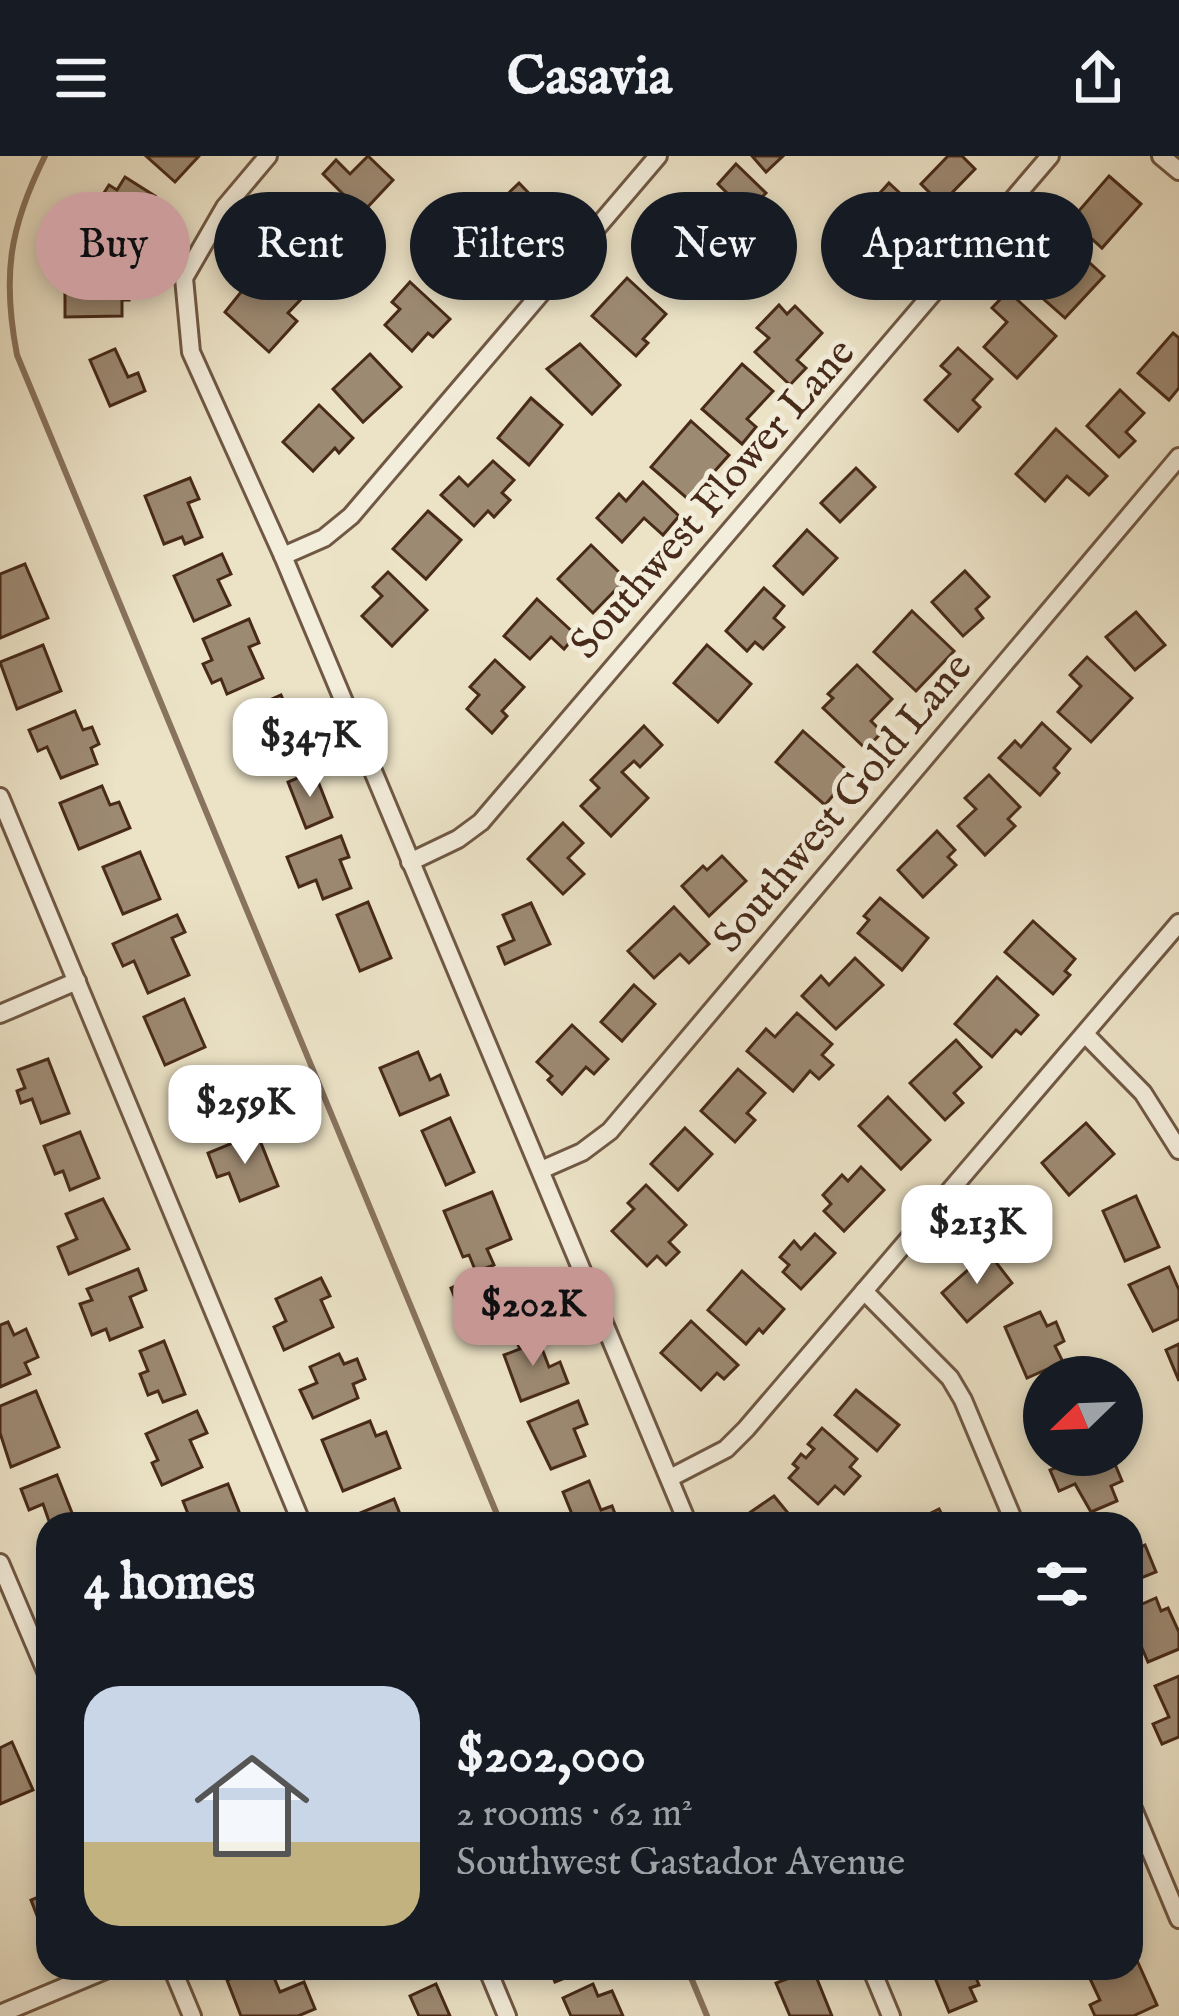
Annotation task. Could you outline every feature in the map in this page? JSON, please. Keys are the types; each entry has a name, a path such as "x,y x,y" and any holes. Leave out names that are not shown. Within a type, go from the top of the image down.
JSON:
{"street":[{"path":"268,156 225,207 184,278 191,352 283,556 683,1512"},
{"path":"283,556 324,538 351,516 658,156"},
{"name":"Southwest Flower Lane","path":"410,862 481,822 1050,156"},
{"path":"1161,156 1179,171"},
{"name":"Southwest Gold Lane","path":"541,1170 582,1152 610,1132 1179,457"},
{"path":"0,797 297,1512"},
{"path":"670,1478 726,1449 1179,923"},
{"path":"0,1014 77,981"},
{"path":"1086,1035 1143,1093 1179,1150"},
{"path":"865,1291 950,1378 1010,1512"},
{"path":"0,1563 36,1648"},
{"path":"1143,1833 1179,1919"},
{"path":"0,2014 81,1980"},
{"path":"177,1980 192,2016"},
{"path":"492,1980 507,2016"},
{"path":"876,1980 890,2016"}],"building":[{"path":"146,156 199,156 175,182"},
{"path":"368,156 393,180 382,192 341,192 323,174 336,160 350,174"},
{"path":"752,156 783,156 766,172"},
{"path":"948,156 962,156 975,169 953,192 929,192 921,184"},
{"path":"736,164 765,192 726,192 718,184"},
{"path":"1109,176 1141,204 1102,248 1093,240 1093,195"},
{"path":"125,177 149,192 105,192 109,185 117,190"},
{"path":"1093,266 1104,276 1093,288"},
{"path":"627,278 631,300 651,300 666,314 643,339 648,343 636,356 592,316"},
{"path":"410,282 410,300 429,300 450,319 412,351 385,325 400,309 392,302"},
{"path":"65,300 122,300 122,316 65,317"},
{"path":"235,300 300,300 288,313 297,321 269,352 225,312"},
{"path":"1000,300 1018,300 1056,336 1017,378 984,347 1007,322 992,308"},
{"path":"1045,300 1082,300 1065,318"},
{"path":"779,305 787,314 795,306 822,333 797,360 806,368 790,385 755,352 769,338 757,328"},
{"path":"1173,333 1179,338 1179,388 1169,400 1138,373"},
{"path":"580,344 620,385 592,414 547,369"},
{"path":"958,348 992,379 973,400 980,407 958,431 925,400 950,374 941,366"},
{"path":"115,349 128,377 138,373 145,391 110,406 90,360"},
{"path":"370,354 401,387 363,422 333,389"},
{"path":"742,364 773,391 747,419 756,427 742,444 702,409"},
{"path":"1120,390 1144,413 1126,432 1135,441 1119,457 1087,426"},
{"path":"531,398 562,425 529,465 498,438"},
{"path":"319,405 353,438 339,453 335,448 313,471 283,442"},
{"path":"691,421 729,455 689,500 651,467"},
{"path":"1056,429 1107,476 1089,495 1067,476 1045,501 1016,474"},
{"path":"493,461 514,480 502,493 510,500 494,517 488,511 474,526 441,495 459,477 468,486"},
{"path":"856,468 875,487 840,522 821,503"},
{"path":"190,478 199,499 188,503 202,537 185,544 182,537 164,544 145,496"},
{"path":"643,482 679,516 663,535 644,518 622,542 597,518 619,494 626,501"},
{"path":"428,511 461,540 426,579 393,549"},
{"path":"807,530 837,558 803,594 774,566"},
{"path":"591,545 626,579 593,613 558,579"},
{"path":"222,554 231,574 218,580 230,605 194,621 174,576"},
{"path":"25,564 48,618 0,638 0,574"},
{"path":"965,571 989,597 976,609 983,618 963,636 932,602"},
{"path":"388,572 427,610 392,646 362,616 382,596 373,587"},
{"path":"764,588 784,606 774,618 784,627 763,649 755,642 747,651 726,631"},
{"path":"537,599 576,635 564,649 551,637 530,659 504,636"},
{"path":"912,611 954,651 916,691 874,652"},
{"path":"1136,612 1165,645 1135,670 1106,637"},
{"path":"249,619 259,643 249,647 263,678 227,694 221,679 212,683 203,664 212,660 203,639"},
{"path":"43,645 61,691 17,709 0,662"},
{"path":"707,645 751,684 718,722 674,683"},
{"path":"1087,657 1132,698 1091,742 1058,712 1081,686 1070,675"},
{"path":"495,660 524,687 502,711 507,716 492,733 467,709 479,695 470,687"},
{"path":"857,665 892,699 871,721 882,732 866,749 823,708 833,698 828,694"},
{"path":"281,695 301,740 257,759 238,714"},
{"path":"75,711 83,730 92,727 99,744 91,748 97,764 61,778 47,747 38,751 29,730"},
{"path":"1042,723 1070,749 1054,768 1059,773 1040,795 999,758 1015,741 1021,747"},
{"path":"644,726 662,745 640,767 634,761 622,772 648,798 611,836 581,806 599,788 591,780"},
{"path":"803,731 847,770 825,805 776,762"},
{"path":"314,771 332,817 306,828 288,782"},
{"path":"989,775 1020,807 1008,819 1015,826 985,855 958,826 976,809 965,798"},
{"path":"102,786 110,805 119,802 130,828 79,849 60,803"},
{"path":"563,823 583,843 568,858 584,874 563,894 528,859"},
{"path":"937,831 955,850 948,857 956,865 923,897 898,870"},
{"path":"341,836 349,857 340,860 351,888 323,899 316,880 299,887 287,857"},
{"path":"140,852 160,899 123,914 103,867"},
{"path":"722,856 746,881 709,916 682,886"},
{"path":"880,898 928,938 902,970 858,933 869,920 864,916"},
{"path":"368,902 391,958 360,971 337,915"},
{"path":"531,903 550,944 505,964 498,947 514,940 503,915"},
{"path":"674,907 709,944 689,963 680,954 654,978 628,951"},
{"path":"177,915 185,932 172,938 189,975 148,993 134,961 123,966 113,944"},
{"path":"1033,921 1075,959 1065,971 1070,975 1053,994 1005,952"},
{"path":"855,958 883,985 836,1029 802,996 821,976 829,985"},
{"path":"997,977 1038,1015 1021,1034 1016,1030 992,1057 955,1024"},
{"path":"634,985 655,1004 622,1041 601,1022"},
{"path":"184,999 205,1047 165,1065 144,1017"},
{"path":"797,1013 832,1044 822,1055 833,1065 819,1079 810,1071 793,1091 747,1051 766,1029 775,1037"},
{"path":"572,1025 608,1059 594,1074 586,1067 562,1094 537,1062"},
{"path":"956,1040 981,1067 954,1093 963,1103 945,1120 910,1083"},
{"path":"418,1052 430,1080 440,1075 448,1095 400,1115 380,1068"},
{"path":"48,1059 69,1113 41,1123 32,1099 21,1103 17,1091 25,1088 18,1070"},
{"path":"738,1069 765,1093 747,1113 755,1120 735,1142 701,1111"},
{"path":"215,1071 236,1119 195,1136 175,1088"},
{"path":"888,1097 930,1140 901,1169 859,1126"},
{"path":"450,1118 474,1172 446,1185 422,1131"},
{"path":"1086,1123 1114,1154 1069,1195 1042,1163"},
{"path":"685,1128 712,1154 678,1190 651,1164"},
{"path":"80,1132 99,1178 70,1190 63,1171 55,1174 44,1146"},
{"path":"257,1133 278,1186 240,1201 229,1173 217,1177 208,1153"},
{"path":"861,1167 884,1190 844,1231 824,1211 831,1204 823,1195 842,1175 848,1181"},
{"path":"646,1185 686,1225 669,1242 679,1252 666,1265 657,1256 647,1266 612,1231 634,1209 628,1203"},
{"path":"492,1192 511,1239 487,1249 494,1265 476,1272 469,1255 463,1257 444,1211"},
{"path":"1136,1196 1159,1247 1125,1261 1103,1211"},
{"path":"103,1199 129,1249 69,1274 58,1247 77,1239 66,1214"},
{"path":"815,1234 835,1253 801,1289 783,1272 789,1265 780,1257 794,1241 801,1249"},
{"path":"988,1252 1012,1283 967,1322 942,1293"},
{"path":"1169,1267 1179,1290 1179,1319 1153,1331 1129,1285"},
{"path":"138,1269 146,1290 130,1297 142,1327 110,1340 106,1329 92,1335 80,1304 92,1300 87,1289"},
{"path":"742,1271 784,1309 746,1344 708,1310"},
{"path":"321,1278 330,1296 321,1300 333,1327 284,1350 274,1327 286,1321 276,1299"},
{"path":"469,1280 475,1296 489,1290 496,1308 464,1321 451,1288"},
{"path":"1040,1312 1047,1326 1056,1322 1064,1341 1055,1346 1060,1356 1023,1356 1023,1369 1005,1327"},
{"path":"691,1321 738,1365 724,1379 717,1373 701,1390 661,1353"},
{"path":"8,1322 14,1335 26,1329 38,1357 25,1363 30,1374 0,1387 0,1325"},
{"path":"536,1333 549,1367 560,1362 568,1383 521,1401 504,1355 520,1349 516,1340"},
{"path":"164,1341 185,1394 163,1402 158,1391 148,1395 140,1374 148,1371 140,1351"},
{"path":"1179,1344 1179,1381 1166,1350"},
{"path":"339,1354 344,1364 357,1359 365,1379 353,1384 358,1398 313,1418 300,1390 317,1383 310,1367"},
{"path":"856,1390 899,1425 877,1451 835,1415"},
{"path":"36,1391 59,1447 11,1467 0,1433 0,1406"},
{"path":"578,1401 587,1424 574,1429 585,1456 551,1469 528,1422"},
{"path":"197,1411 207,1433 190,1440 202,1467 162,1485 152,1463 158,1460 146,1434"},
{"path":"370,1421 376,1436 386,1432 400,1468 343,1491 322,1440"},
{"path":"822,1428 857,1459 850,1467 860,1476 844,1494 835,1486 818,1504 789,1478 801,1454 806,1458 814,1449 808,1444"},
{"path":"57,1475 72,1512 46,1512 43,1504 29,1510 21,1489"},
{"path":"1053,1476 1120,1476 1122,1481 1111,1486 1117,1501 1091,1512 1075,1484 1059,1491"},
{"path":"589,1481 601,1510 612,1506 614,1512 571,1512 563,1492"},
{"path":"228,1484 239,1512 187,1512 183,1501"},
{"path":"774,1496 787,1512 751,1512"},
{"path":"394,1499 399,1512 362,1512"},
{"path":"1143,1546 1156,1572 1143,1577"},
{"path":"1156,1598 1161,1611 1168,1608 1179,1632 1179,1649 1148,1662 1143,1650 1143,1604"},
{"path":"1179,1676 1179,1737 1162,1744 1153,1724 1169,1717 1155,1686"},
{"path":"12,1742 33,1790 0,1804 0,1748"},
{"path":"1143,1974 1157,2005 1133,2016 1095,2016 1090,2005 1100,2000 1091,1980 1143,1980"},
{"path":"227,1980 275,1980 280,1992 304,1982 315,2009 298,2016 241,2016"},
{"path":"817,1980 832,2016 790,2016 776,1983"},
{"path":"936,1980 977,1980 979,1985 970,1988 976,2001 949,2012"},
{"path":"436,1984 450,2016 419,2016 410,1996"},
{"path":"593,1984 598,1996 612,1991 623,2016 571,2016 563,1998"}],"waterway":[{"path":"45,156 23,206 12,253 10,301 17,355 496,1512"},
{"path":"692,1980 707,2016"}]}
